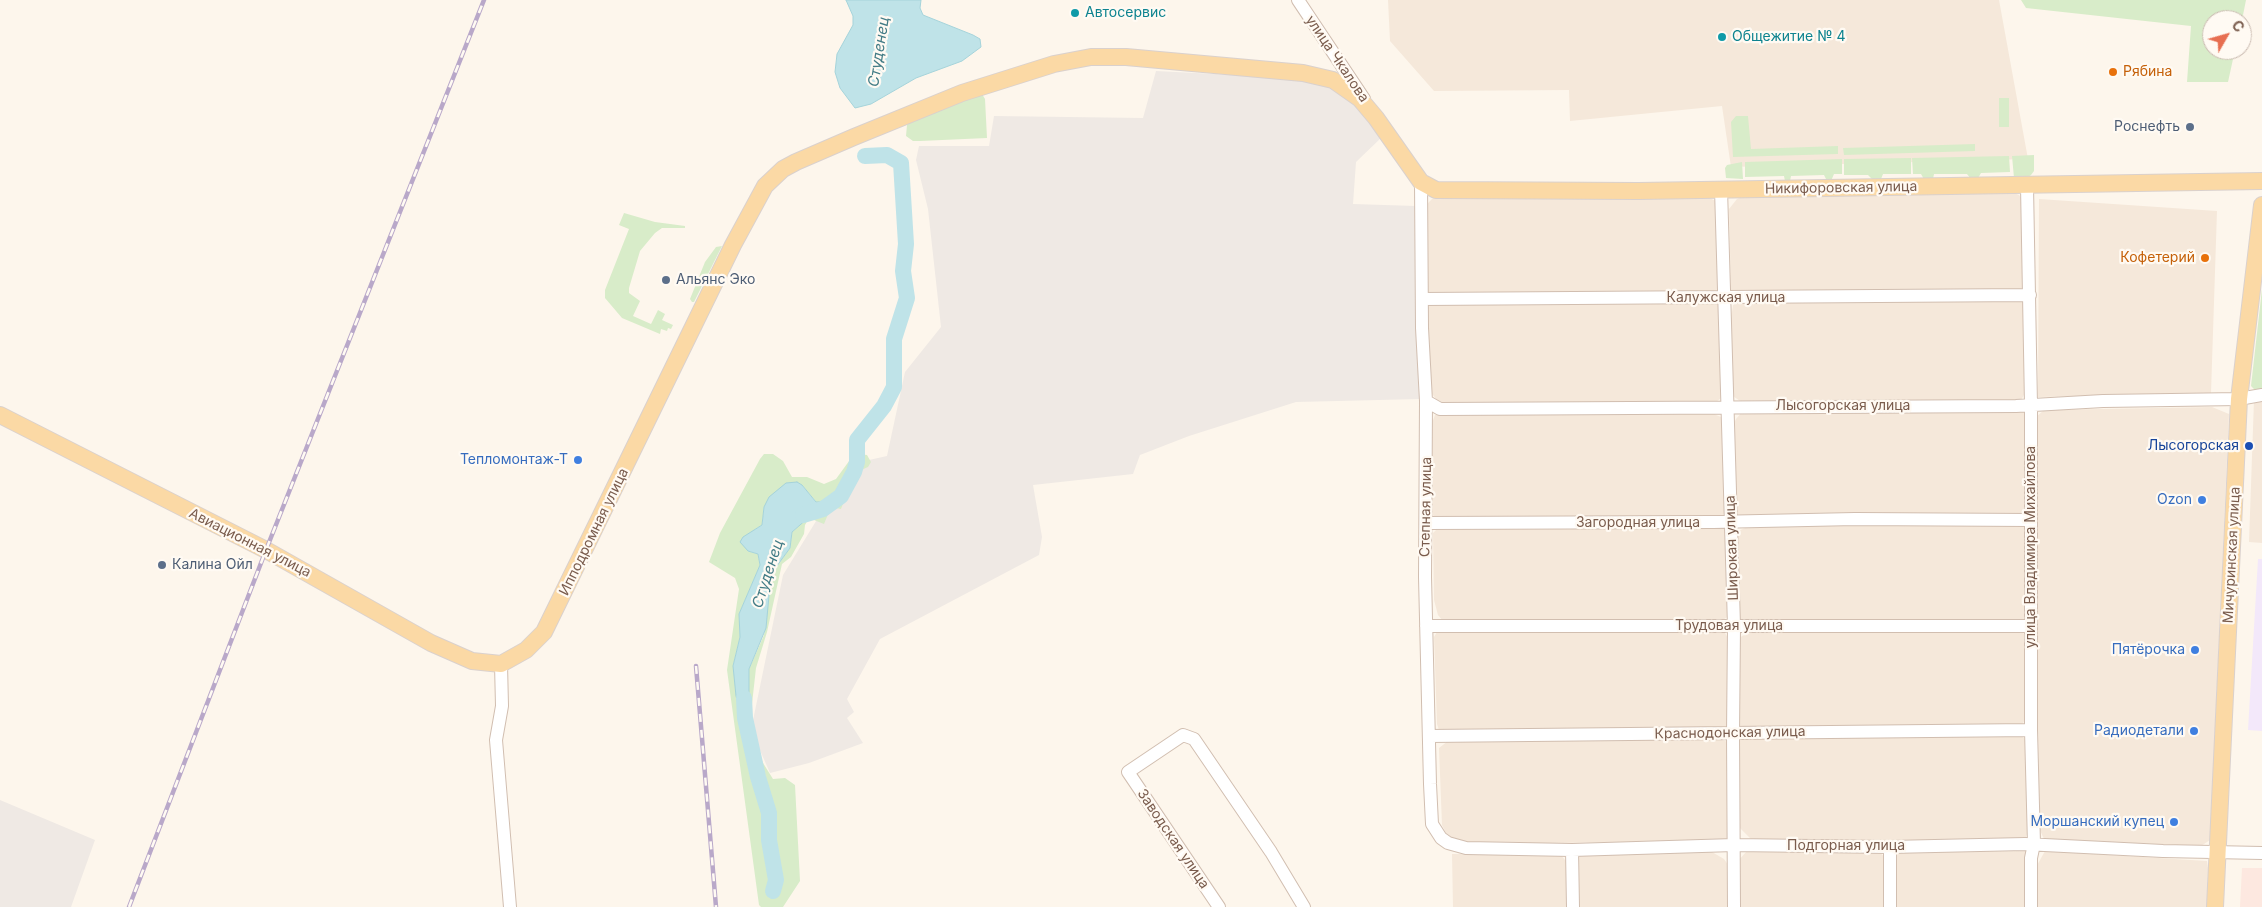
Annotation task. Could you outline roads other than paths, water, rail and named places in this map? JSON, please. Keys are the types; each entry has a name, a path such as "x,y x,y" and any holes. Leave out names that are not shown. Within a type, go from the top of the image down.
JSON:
{"main road":[{"name":"Ипподромная улица","path":"501,664 526,650 544,632 764,186 783,169 796,162 962,93 1048,66 1091,57 1126,57 1316,75 1333,80 1345,86 1360,99 1376,118 1421,182"},
{"name":"Никифоровская улица","path":"1421,182 1436,190 1443,191 1721,190 2262,181"},
{"name":"Мичуринская улица","path":"2215,907 2239,399 2262,205"},
{"name":"Авиационная улица","path":"0,415 266,550 431,643 472,661 490,665 501,664"}],"street":[{"name":"улица Чкалова","path":"1298,0 1376,118"},
{"name":"Степная улица","path":"1421,182 1422,299 1426,401 1426,626 1431,815 1436,831"},
{"name":"улица Владимира Михайлова","path":"2027,186 2030,295 2031,730 2034,844 2031,858 2031,907"},
{"name":"Широкая улица","path":"1721,190 1734,626 1734,907"},
{"name":"Калужская улица","path":"1422,299 2030,295"},
{"name":"Лысогорская улица","path":"1426,401 1440,409 2031,405 2103,401 2239,399 2262,395"},
{"name":"Загородная улица","path":"1426,523 1731,522 1855,519 2030,520"},
{"name":"Трудовая улица","path":"1426,626 2031,626"},
{"path":"501,664 502,706 496,740 510,907"},
{"name":"Краснодонская улица","path":"1429,736 2031,730"},
{"name":"Заводская улица","path":"1219,907 1128,772 1183,735 1194,739 1271,852 1304,907"},
{"name":"Подгорная улица","path":"1436,831 1448,843 1466,848 1572,850 1734,845 1890,847 2034,844 2163,851 2262,853"},
{"path":"1890,847 1890,907"},
{"path":"1572,850 1573,907"}],"water":[{"path":"846,0 921,0 920,8 923,15 973,35 980,39 981,47 962,61 916,78 871,104 855,108 840,88 835,72 837,54 853,25 853,16"},
{"path":"797,482 802,485 816,502 821,502 824,506 823,509 808,518 792,532 790,548 771,574 766,628 749,669 749,710 745,718 741,714 736,696 733,666 740,637 739,614 760,565 758,554 748,551 740,542 743,537 762,525 764,507 769,497 786,483"}],"waterway":[{"name":"Студенец","path":"803,515 823,509 841,496 854,472 857,462 857,440 884,406 894,387 894,339 907,298 903,271 906,244 901,163 887,155 865,156"},
{"name":"Студенец","path":"744,698 745,718 758,777 769,813 769,840 776,880 773,891"}],"railway":[{"path":"129,907 266,550 484,0"},
{"path":"696,666 716,907"}],"place":[{"name":"Автосервис","path":"1075,13"},
{"name":"Общежитие № 4","path":"1722,37"},
{"name":"Рябина","path":"2113,72"},
{"name":"Роснефть","path":"2190,127"},
{"name":"Кофетерий","path":"2205,258"},
{"name":"Альянс Эко","path":"666,280"},
{"name":"Лысогорская","path":"2249,446"},
{"name":"Тепломонтаж-Т","path":"578,460"},
{"name":"Ozon","path":"2202,500"},
{"name":"Калина Ойл","path":"162,565"},
{"name":"Пятёрочка","path":"2195,650"},
{"name":"Радиодетали","path":"2194,731"},
{"name":"Моршанский купец","path":"2174,822"}]}
